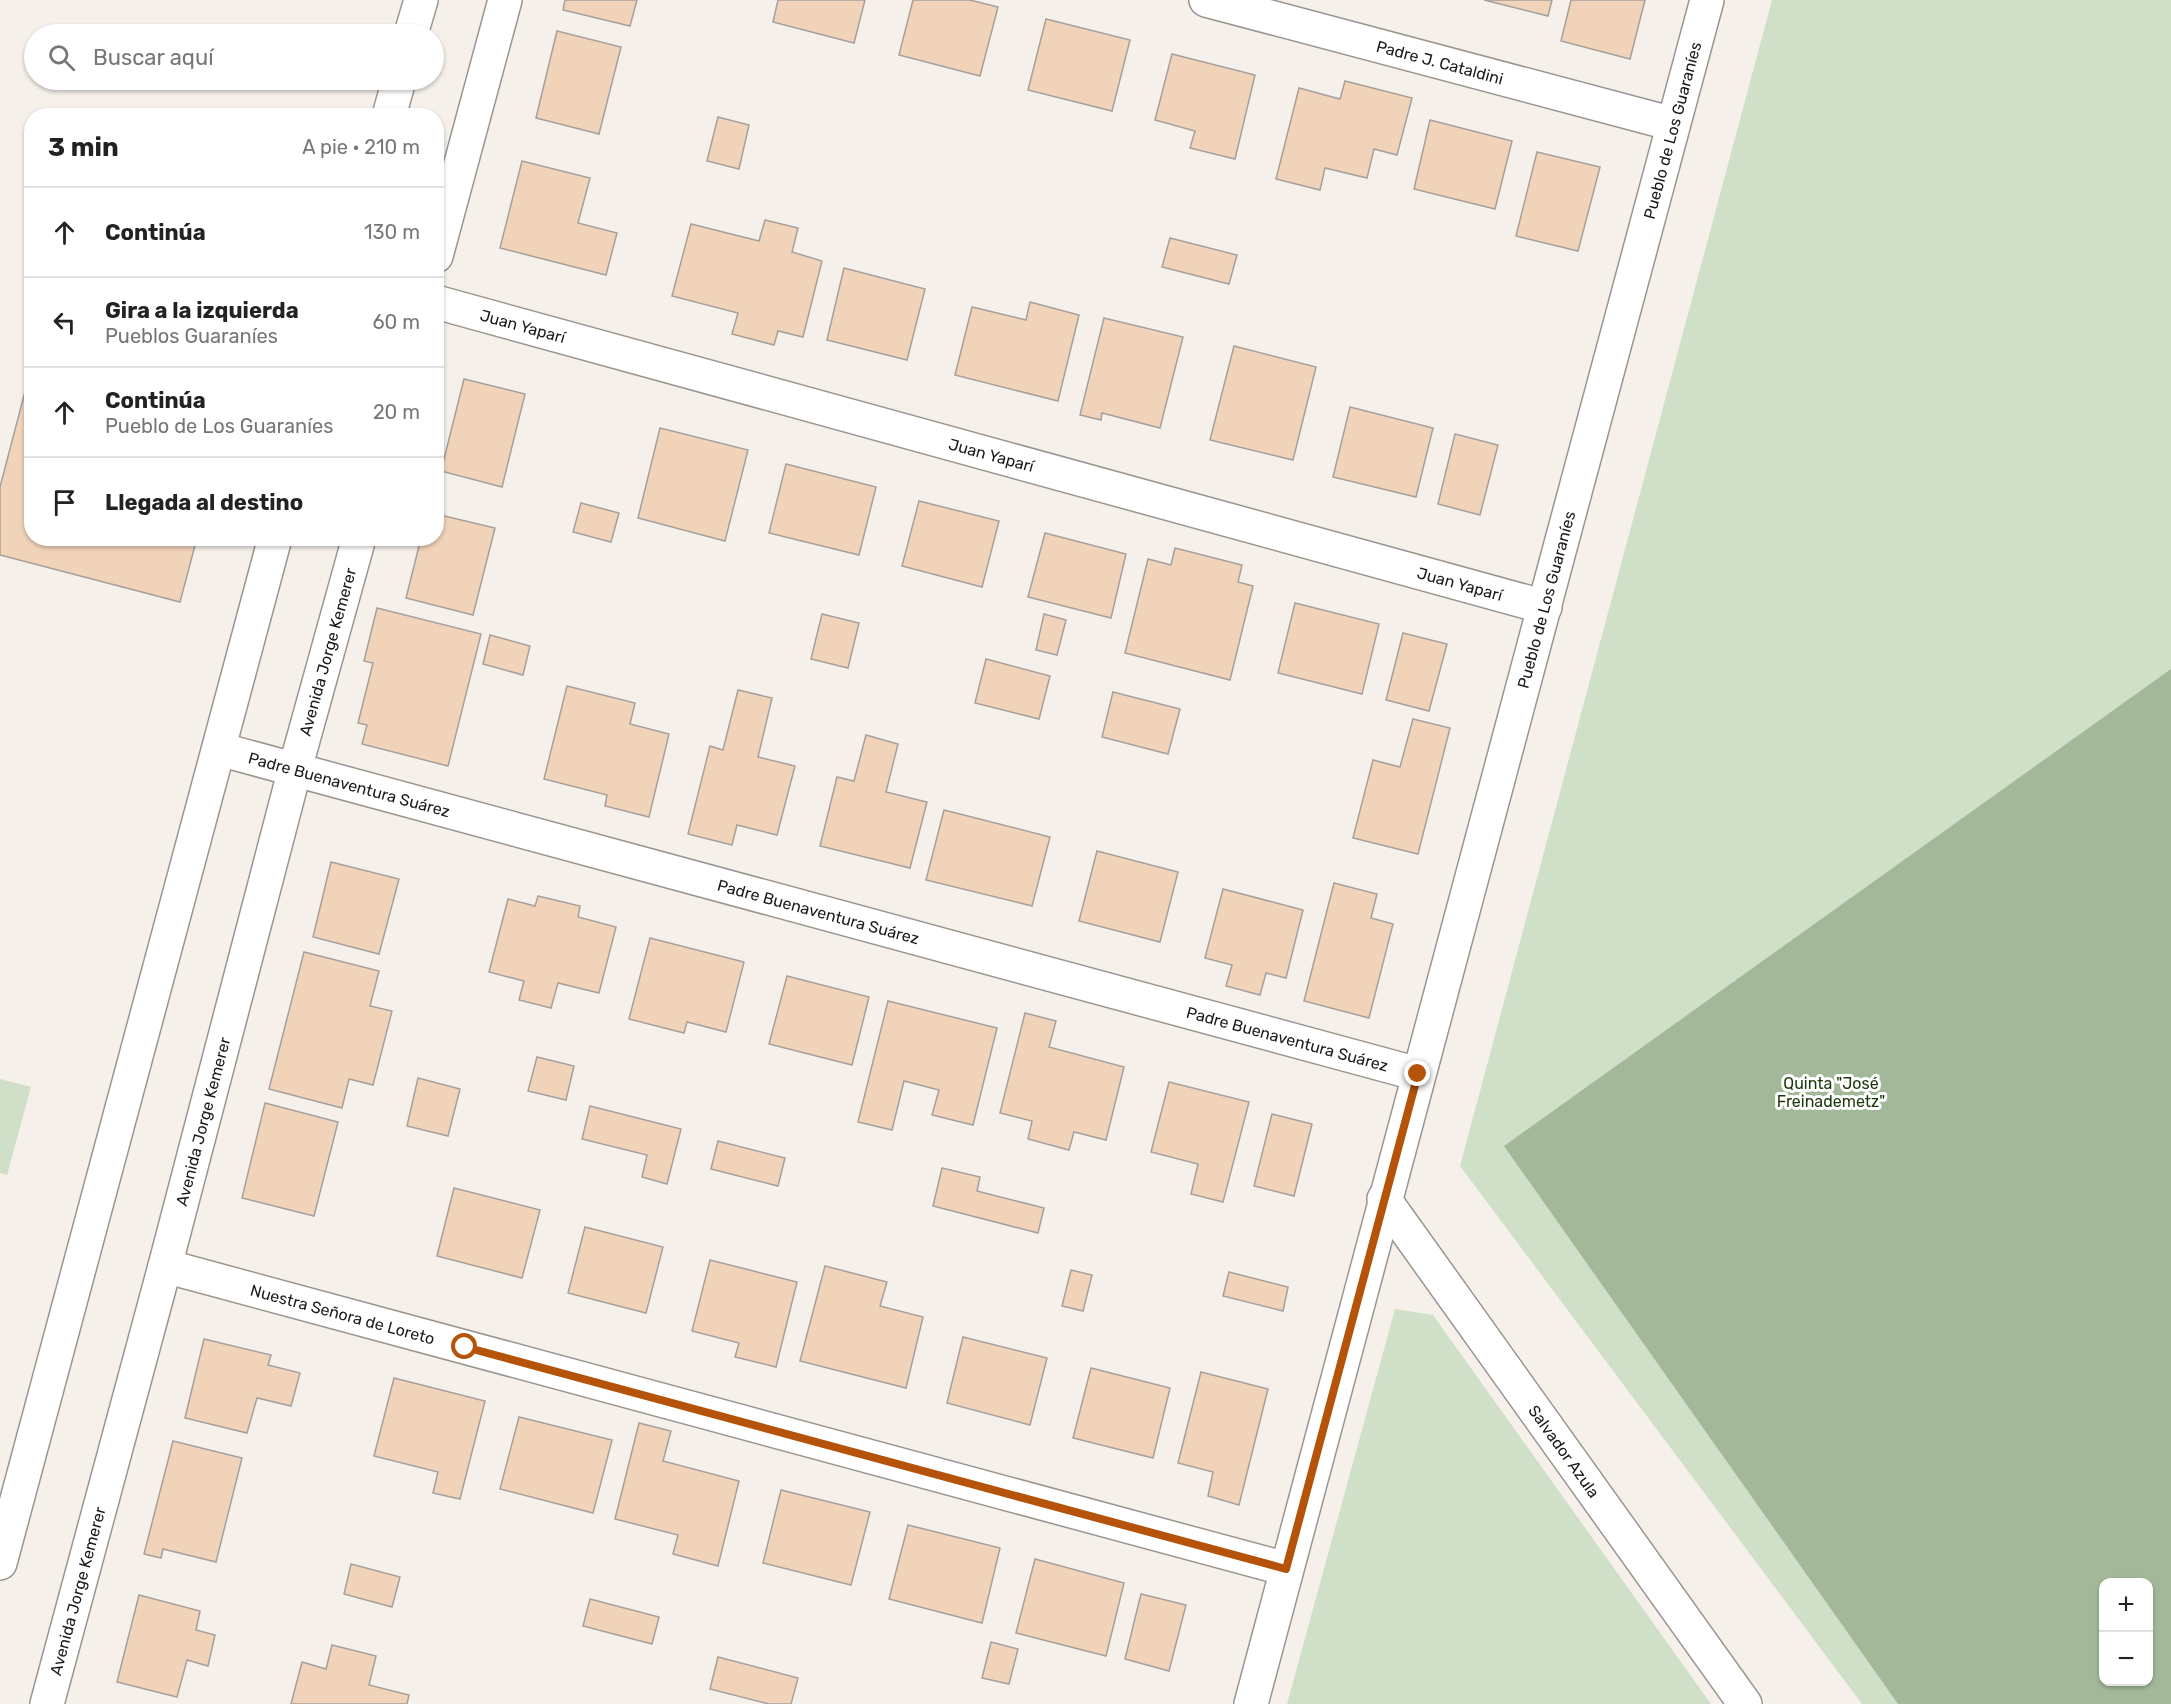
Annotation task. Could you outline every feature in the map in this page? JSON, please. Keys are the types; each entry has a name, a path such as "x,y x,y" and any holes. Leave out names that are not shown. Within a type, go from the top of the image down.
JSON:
{"street":[{"path":"414,24 421,0"},
{"path":"444,227 506,0"},
{"name":"Padre J. Cataldini","path":"1206,0 1673,124"},
{"name":"Pueblo de Los Guaraníes","path":"1251,1704 1384,1199 1707,0"},
{"path":"391,108 396,90"},
{"name":"Juan Yaparí","path":"444,304 1545,607"},
{"path":"0,1563 273,546"},
{"name":"Avenida Jorge Kemerer","path":"47,1704 356,546"},
{"name":"Padre Buenaventura Suárez","path":"219,748 1418,1074"},
{"name":"Salvador Azula","path":"1384,1199 1745,1704"},
{"name":"Nuestra Señora de Loreto","path":"165,1266 1286,1569"}],"green space":[{"name":"Quinta \"José Freinademetz\"","path":"1772,0 2171,0 2171,1704 1862,1704 1460,1166"},
{"path":"2171,669 2171,1704 1898,1704 1504,1146"},
{"path":"0,1079 31,1087 7,1175 0,1173"},
{"path":"1395,1309 1433,1315 1711,1704 1287,1704"}],"building":[{"path":"565,0 637,0 630,26 563,10"},
{"path":"778,0 865,0 854,43 773,22"},
{"path":"913,0 970,0 998,7 980,76 899,55"},
{"path":"1484,0 1552,0 1548,16"},
{"path":"1571,0 1645,0 1630,59 1561,41"},
{"path":"1046,19 1130,40 1112,111 1028,90"},
{"path":"557,31 621,47 599,134 536,118"},
{"path":"1172,54 1255,75 1235,159 1190,148 1195,131 1155,120"},
{"path":"1345,81 1412,98 1397,155 1374,149 1367,178 1325,168 1320,190 1276,179 1299,88 1340,99"},
{"path":"718,117 749,125 739,169 707,161"},
{"path":"1430,120 1512,141 1495,209 1414,189"},
{"path":"1537,152 1600,167 1578,251 1516,236"},
{"path":"522,161 590,178 578,223 617,233 606,275 500,248"},
{"path":"765,220 798,228 792,252 822,261 803,337 778,331 774,345 732,334 738,313 672,296 691,224 759,241"},
{"path":"1170,238 1237,255 1229,284 1162,267"},
{"path":"844,268 925,289 907,360 827,340"},
{"path":"1030,302 1079,315 1058,401 955,375 972,307 1026,320"},
{"path":"1104,318 1183,337 1160,428 1102,413 1101,420 1080,415"},
{"path":"1234,346 1316,367 1293,460 1210,440"},
{"path":"464,379 525,394 502,487 444,472 444,459"},
{"path":"24,396 24,546 195,546 180,602 0,555 0,487"},
{"path":"1350,407 1433,428 1416,497 1333,477"},
{"path":"660,428 748,450 725,541 638,518"},
{"path":"1455,434 1498,445 1480,515 1438,504"},
{"path":"786,464 876,487 859,555 769,533"},
{"path":"919,501 999,521 982,587 902,566"},
{"path":"581,503 619,513 611,542 573,532"},
{"path":"444,516 495,528 473,615 406,598 419,546 444,546"},
{"path":"1045,533 1126,554 1111,618 1028,597"},
{"path":"1175,548 1242,565 1238,582 1253,586 1230,680 1125,653 1148,559 1171,565"},
{"path":"1295,603 1379,624 1362,694 1278,673"},
{"path":"377,608 481,634 448,766 362,744 367,725 358,723 373,663 364,661"},
{"path":"822,614 859,623 848,668 811,659"},
{"path":"1044,614 1066,620 1057,655 1036,650"},
{"path":"1403,633 1447,644 1429,711 1386,700"},
{"path":"490,635 530,646 523,675 483,664"},
{"path":"986,659 1050,676 1039,719 975,703"},
{"path":"567,686 635,703 630,724 669,734 649,817 605,806 607,795 544,779"},
{"path":"738,690 772,698 758,757 795,766 777,835 737,825 732,845 688,834 710,746 723,750"},
{"path":"1113,692 1180,709 1168,754 1102,737"},
{"path":"1413,719 1450,728 1418,854 1353,838 1373,760 1400,767"},
{"path":"866,735 898,744 886,792 927,802 910,868 820,846 837,777 854,781"},
{"path":"944,810 1050,837 1032,906 926,880"},
{"path":"1097,851 1178,872 1160,942 1079,921"},
{"path":"331,862 399,879 379,954 313,937"},
{"path":"1334,883 1377,894 1371,918 1393,924 1369,1018 1304,1001"},
{"path":"1223,889 1303,910 1286,978 1266,973 1260,995 1226,986 1232,965 1205,958"},
{"path":"538,896 580,906 578,917 616,927 599,993 558,983 551,1008 519,1000 524,981 489,972 508,899 535,906"},
{"path":"650,938 744,962 726,1032 687,1022 684,1033 629,1019"},
{"path":"304,952 379,971 370,1006 392,1011 373,1085 349,1079 342,1108 269,1089"},
{"path":"787,976 869,997 852,1065 769,1044"},
{"path":"888,1001 997,1028 973,1125 932,1115 939,1090 904,1081 892,1130 858,1122"},
{"path":"1025,1013 1056,1021 1049,1047 1124,1067 1106,1140 1074,1132 1069,1150 1028,1139 1032,1121 1000,1113"},
{"path":"537,1057 574,1066 566,1100 528,1091"},
{"path":"418,1078 460,1089 448,1136 407,1126"},
{"path":"1169,1082 1249,1102 1223,1202 1191,1194 1198,1164 1151,1152"},
{"path":"265,1103 338,1122 314,1216 242,1198"},
{"path":"590,1106 681,1129 667,1184 642,1177 647,1155 582,1139"},
{"path":"1272,1114 1312,1124 1294,1196 1254,1186"},
{"path":"718,1141 785,1158 778,1186 711,1169"},
{"path":"942,1168 980,1177 977,1191 1044,1208 1038,1233 933,1206"},
{"path":"454,1188 540,1210 522,1278 437,1256"},
{"path":"585,1227 663,1247 646,1313 568,1293"},
{"path":"710,1260 797,1282 776,1367 735,1357 739,1343 692,1331"},
{"path":"825,1266 887,1282 880,1306 923,1317 906,1388 800,1361"},
{"path":"1071,1270 1092,1275 1083,1311 1062,1306"},
{"path":"1229,1272 1288,1287 1283,1311 1223,1296"},
{"path":"963,1337 1047,1358 1030,1425 947,1403"},
{"path":"204,1339 271,1355 268,1365 300,1373 291,1406 257,1398 247,1433 185,1418"},
{"path":"1091,1368 1170,1388 1153,1458 1073,1438"},
{"path":"1201,1372 1268,1389 1239,1505 1208,1496 1213,1472 1178,1463"},
{"path":"394,1378 485,1401 460,1499 433,1493 438,1472 374,1456"},
{"path":"519,1417 612,1440 593,1513 500,1489"},
{"path":"639,1423 671,1431 663,1461 739,1481 718,1566 673,1554 678,1535 615,1519"},
{"path":"173,1441 242,1458 216,1562 163,1549 161,1558 144,1554"},
{"path":"781,1490 870,1512 851,1585 763,1563"},
{"path":"908,1525 1000,1548 982,1623 889,1599"},
{"path":"1035,1559 1124,1583 1106,1656 1016,1633"},
{"path":"351,1564 400,1577 392,1607 344,1594"},
{"path":"1141,1594 1186,1605 1169,1671 1125,1659"},
{"path":"139,1595 200,1611 196,1630 215,1635 208,1666 187,1660 177,1697 117,1682"},
{"path":"590,1599 659,1617 652,1644 583,1626"},
{"path":"991,1642 1018,1649 1009,1684 982,1678"},
{"path":"332,1645 376,1656 369,1685 409,1695 407,1704 291,1704 302,1662 326,1669"},
{"path":"718,1657 798,1678 791,1704 769,1704 710,1689"}],"route":[{"path":"465,1347 1286,1569 1418,1074"}]}
